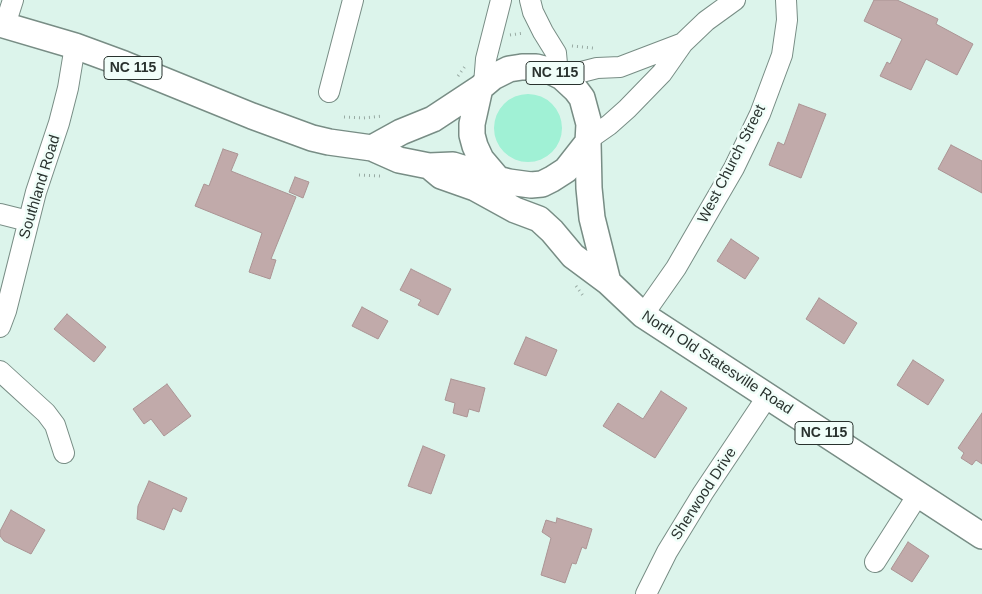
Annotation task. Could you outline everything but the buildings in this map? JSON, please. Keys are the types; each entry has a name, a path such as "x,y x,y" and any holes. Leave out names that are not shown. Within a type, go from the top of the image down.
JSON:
{"main road":[{"name":"North Old Statesville Road","path":"3,25 75,46 312,138 372,148 399,160 429,166 453,165 503,181 535,207 538,219"},
{"name":"NC 115","path":"372,148 400,132 433,119 482,86 492,77 509,69 522,67 536,67 560,76 576,90 582,98 590,124 588,141"},
{"path":"482,86 472,124 472,134 481,159 503,181 531,185 542,184 566,170 588,141"},
{"path":"588,141 592,218 608,282"},
{"name":"North Old Statesville Road","path":"429,166 441,176 475,188 515,210 538,219 552,231 574,256 608,282 643,315 767,397 919,493 982,536"}],"street":[{"path":"3,25 13,0"},
{"path":"329,92 353,0"},
{"path":"482,86 486,59 501,0"},
{"path":"530,0 533,12 542,31 556,53 560,76"},
{"path":"588,141 627,109 662,73 683,43 706,20 735,0"},
{"name":"West Church Street","path":"643,315 676,268 734,168 760,114 782,55 788,20 786,0"},
{"name":"NC 115","path":"560,76 597,68 620,67 683,43"},
{"name":"Southland Road","path":"0,327 6,311 36,192 59,123 68,88 75,46"},
{"path":"0,214 28,222"},
{"path":"0,371 46,414 55,425 64,453"},
{"name":"Sherwood Drive","path":"646,594 667,552 692,510 767,397"},
{"path":"875,562 919,493"}],"path":[{"path":"492,35 542,31"},
{"path":"456,79 468,63"},
{"path":"344,117 363,118 390,115"}],"green space":[{"path":"528,94 541,97 552,104 559,115 562,128 559,141 552,152 541,159 528,162 515,159 504,152 497,141 494,128 497,115 504,104 515,97"}]}
